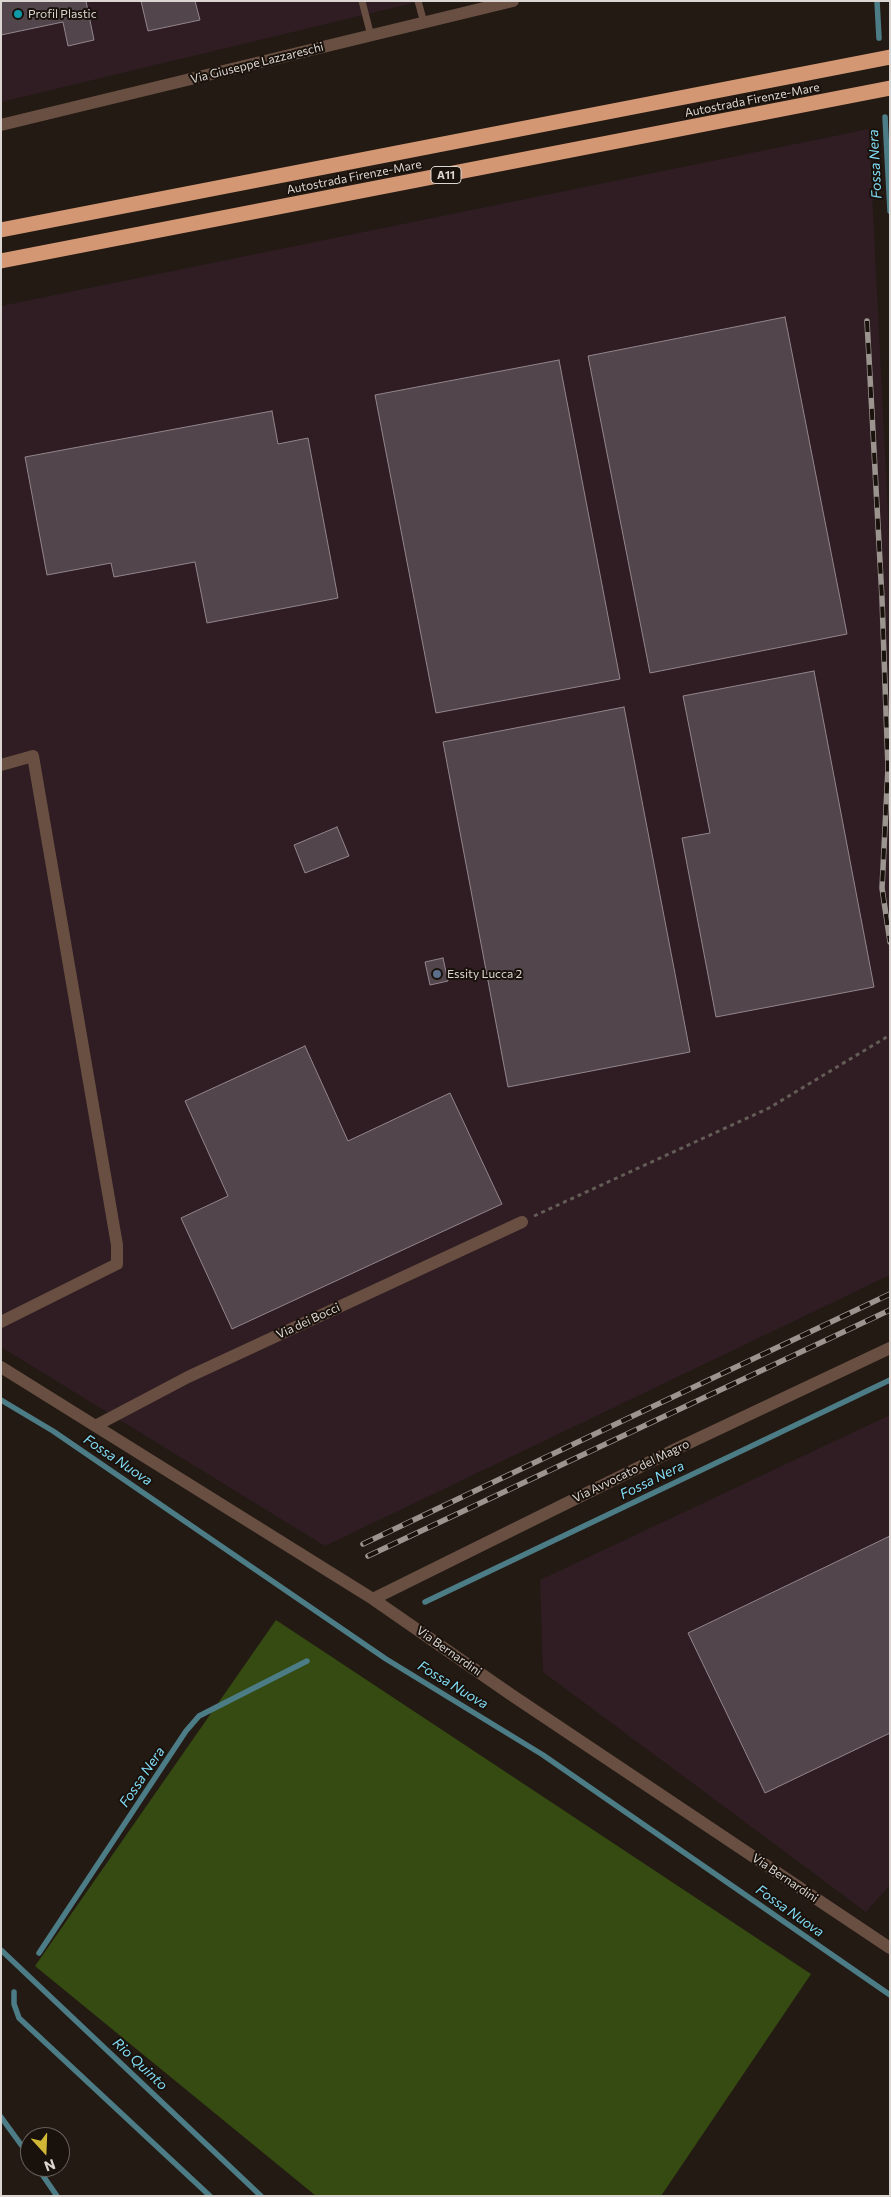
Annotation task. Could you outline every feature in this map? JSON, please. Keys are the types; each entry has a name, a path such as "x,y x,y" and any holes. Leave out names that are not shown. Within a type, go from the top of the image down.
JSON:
{"highway":[{"name":"Autostrada Firenze-Mare","path":"1,230 890,57"},
{"name":"Autostrada Firenze-Mare","path":"1,261 890,88"}],"street":[{"name":"Via Giuseppe Lazzareschi","path":"1,125 513,1"},
{"path":"1,766 33,756 117,1245 116,1264 1,1322"},
{"name":"Via dei Bocci","path":"97,1425 188,1377 522,1222"},
{"name":"Via Avvocato del Magro","path":"373,1599 667,1453 890,1348"},
{"name":"Via Bernardini","path":"1,1367 97,1425 373,1599 513,1696 890,1948"}],"lane":[{"path":"362,1 371,36"},
{"path":"418,1 424,23"}],"path":[{"path":"522,1222 769,1108 890,1035"}],"shaded area":[{"path":"1,1 422,1 1,102"},
{"path":"869,129 890,555 890,1275 325,1546 1,1347 1,306"},
{"path":"890,1415 890,1885 866,1912 543,1672 540,1580"}],"green space":[{"path":"276,1620 811,1974 661,2196 316,2196 35,1966"}],"building":[{"path":"1,1 86,1 94,40 68,46 63,22 1,35"},
{"path":"141,1 195,1 200,20 148,31"},
{"path":"785,317 847,634 650,673 588,356"},
{"path":"559,360 620,679 436,713 375,395"},
{"path":"272,411 278,444 308,438 338,598 207,623 195,562 114,577 111,563 47,575 25,457"},
{"path":"814,671 874,987 716,1017 682,838 710,833 683,696"},
{"path":"624,707 690,1052 508,1087 443,742"},
{"path":"337,827 349,856 305,873 294,845"},
{"path":"443,958 448,981 430,985 425,962"},
{"path":"305,1046 348,1141 450,1093 502,1204 232,1329 181,1218 228,1196 185,1101"},
{"path":"890,1536 890,1733 765,1793 688,1633"}],"waterway":[{"name":"Fossa Nera","path":"877,1 879,38"},
{"name":"Fossa Nera","path":"885,117 890,211"},
{"name":"Fossa Nera","path":"425,1602 890,1380"},
{"name":"Fossa Nuova","path":"1,1400 53,1431 386,1659 543,1755 890,1995"},
{"name":"Fossa Nera","path":"39,1953 186,1731 199,1716 307,1661"},
{"name":"Rio Quinto","path":"1,1950 261,2196"},
{"name":"Fossa Nera","path":"14,1992 14,2004 19,2018 210,2196"},
{"path":"1,2117 20,2143"},
{"path":"44,2177 57,2196"}],"railway":[{"path":"867,321 882,599 888,768 882,888 890,942"},
{"path":"363,1544 890,1294"},
{"path":"368,1556 890,1310"}],"place":[{"name":"Profil Plastic","path":"18,14"},
{"name":"Essity Lucca 2","path":"437,974"}]}
